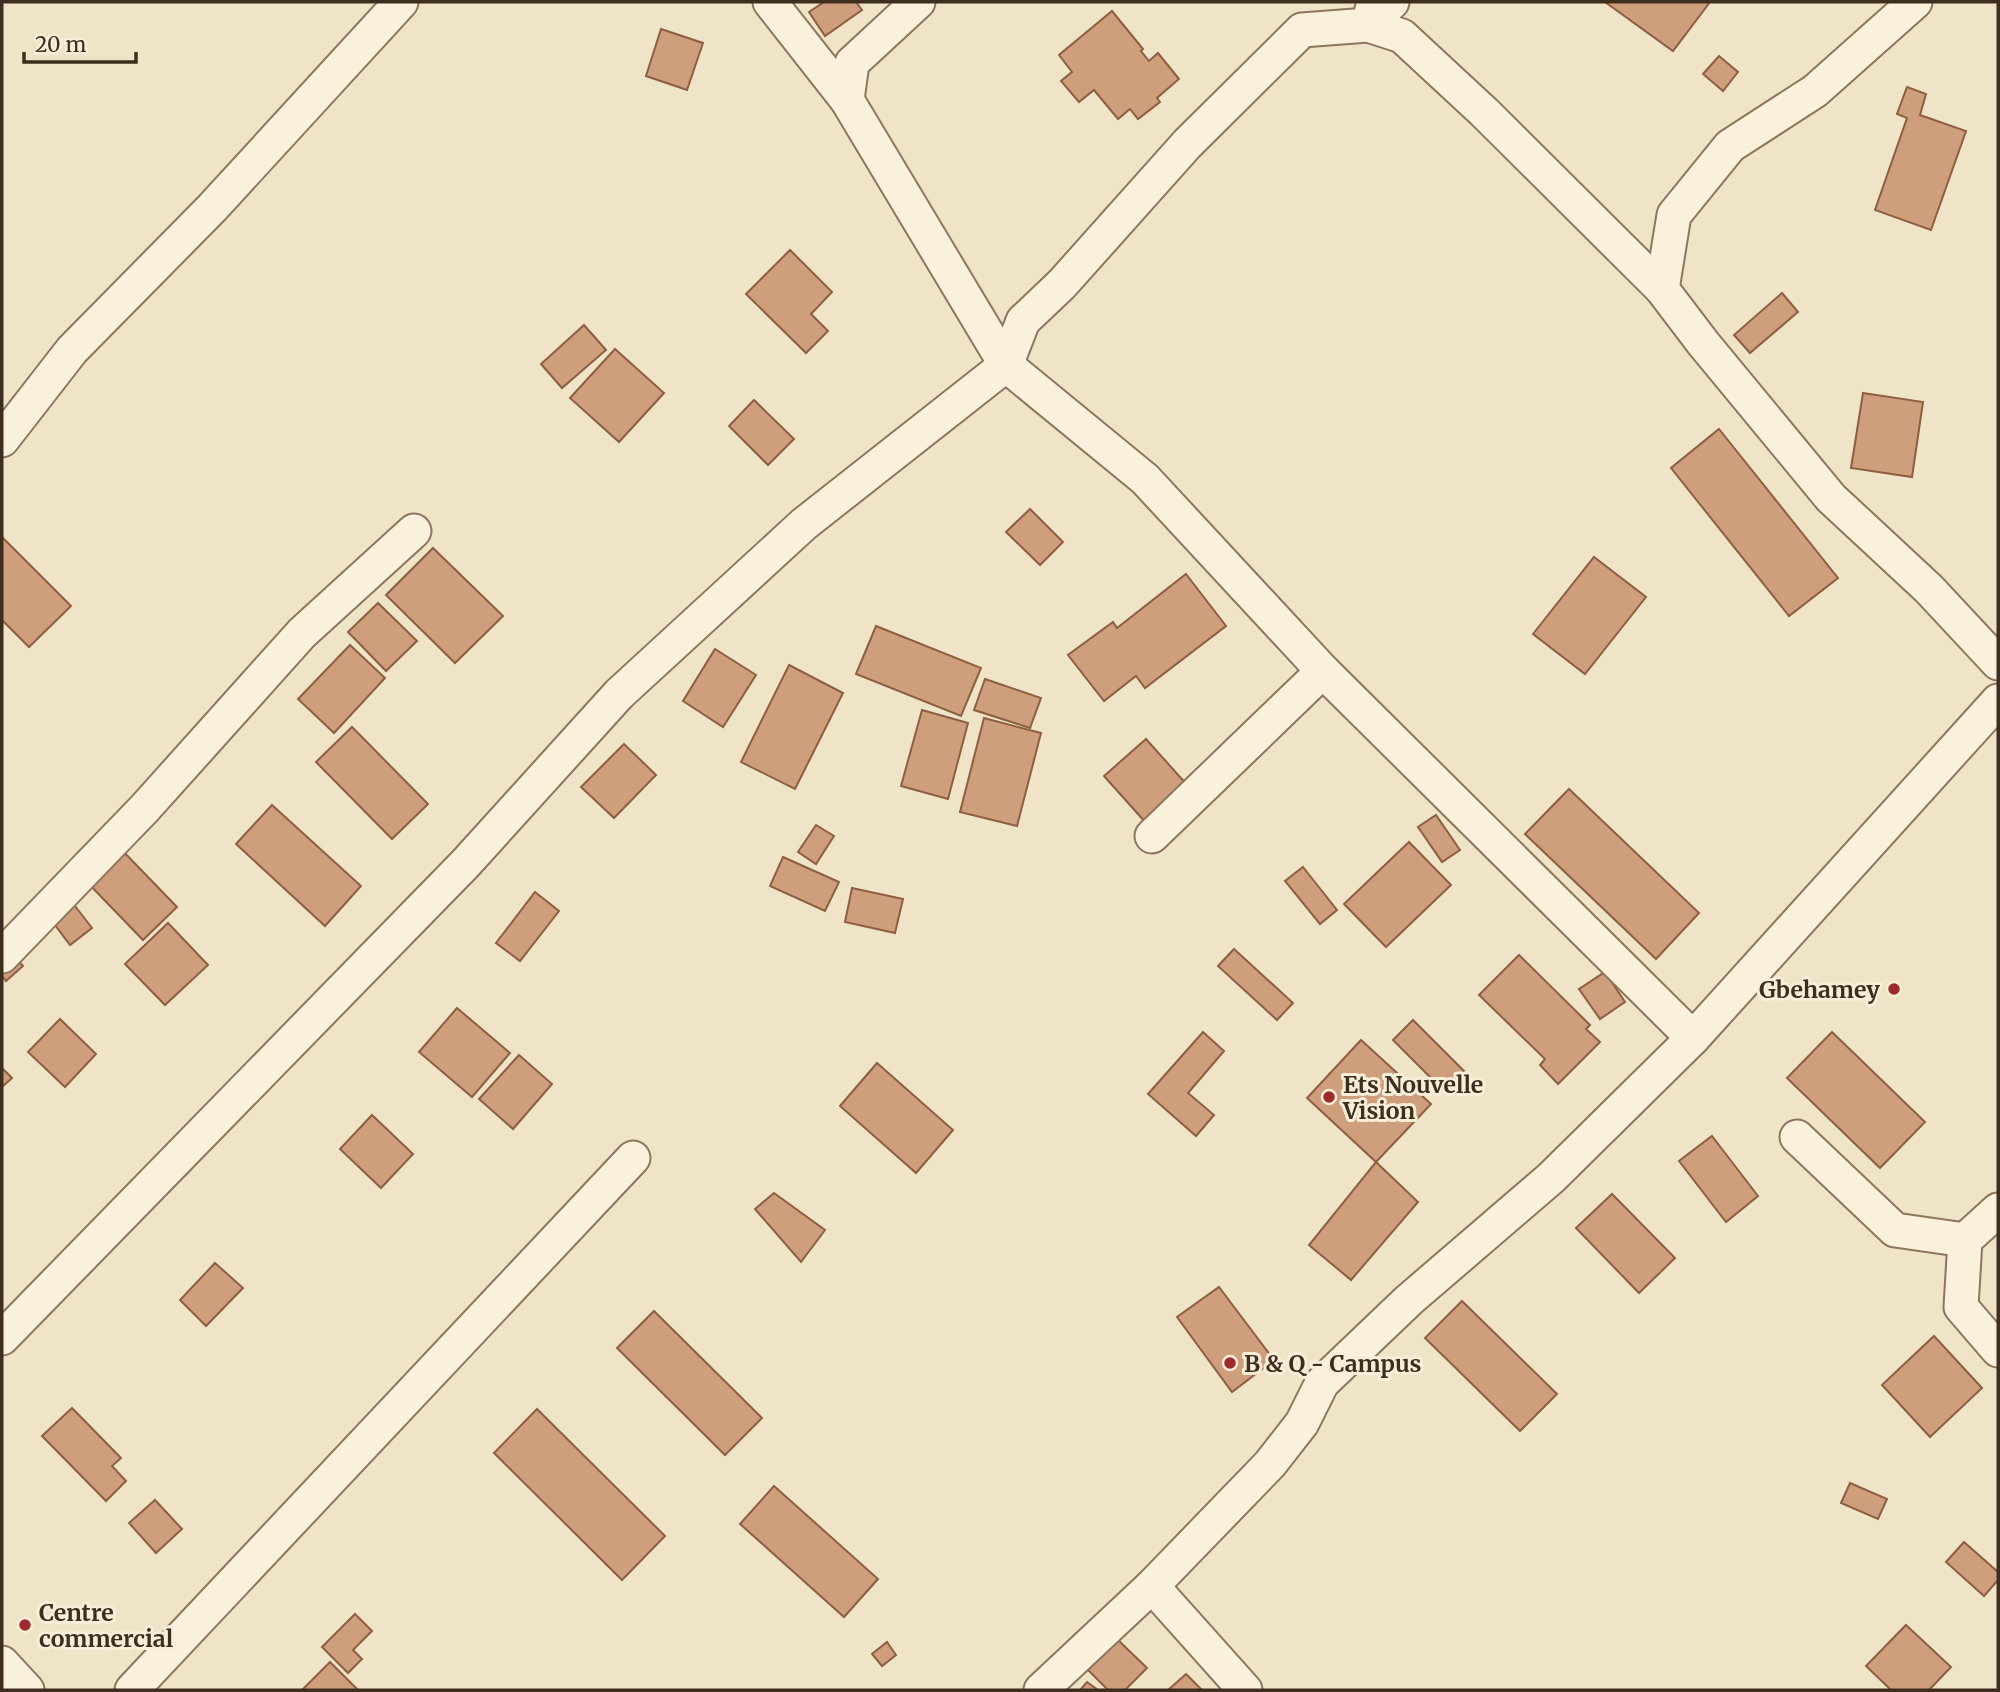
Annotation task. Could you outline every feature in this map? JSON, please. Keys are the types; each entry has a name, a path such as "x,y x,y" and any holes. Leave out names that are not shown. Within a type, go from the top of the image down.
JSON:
{"street":[{"path":"2,440 72,350 212,208 401,2"},
{"path":"770,2 847,100 1006,365 1145,479 1323,671 1693,1038"},
{"path":"847,100 852,63 918,2"},
{"path":"2,1338 465,864 619,694 804,523 1006,365 1023,321 1062,284 1187,144 1302,30 1371,14 1392,2"},
{"path":"1662,289 1674,215 1730,146 1815,91 1915,2"},
{"path":"1371,14 1402,36 1484,111 1662,289 1703,344 1831,498 1929,589 1998,663"},
{"path":"2,956 145,808 302,633 414,531"},
{"path":"1152,836 1323,671"},
{"path":"1041,1690 1152,1586 1270,1464 1302,1423 1322,1383 1409,1300 1551,1178 1693,1038 1998,701"},
{"path":"1797,1137 1895,1230 1965,1240"},
{"path":"132,1690 633,1158"},
{"path":"1998,1210 1965,1240 1961,1307 1998,1350"},
{"path":"1152,1586 1245,1690"},
{"path":"2,1663 27,1690"}],"building":[{"path":"824,2 856,2 862,10 825,36 809,12"},
{"path":"1605,2 1710,2 1673,51"},
{"path":"1112,11 1143,49 1141,51 1149,61 1158,53 1179,79 1157,98 1160,102 1138,119 1130,109 1118,119 1094,90 1079,102 1061,81 1072,72 1059,55"},
{"path":"661,29 703,43 687,90 646,76"},
{"path":"1719,56 1738,72 1723,91 1703,74"},
{"path":"1907,87 1926,94 1920,115 1966,131 1931,230 1875,210 1907,118 1897,114"},
{"path":"790,250 832,292 811,314 828,331 806,353 746,294"},
{"path":"1782,293 1798,312 1750,353 1734,335"},
{"path":"584,325 606,350 562,388 541,364"},
{"path":"615,349 664,393 619,442 570,398"},
{"path":"1863,393 1923,402 1912,477 1851,468"},
{"path":"754,400 794,439 768,465 729,426"},
{"path":"1719,429 1838,578 1789,616 1671,468"},
{"path":"1030,509 1063,542 1040,565 1006,532"},
{"path":"2,537 71,606 29,647 2,620"},
{"path":"433,548 503,616 455,663 386,595"},
{"path":"1594,557 1646,597 1585,674 1533,634"},
{"path":"1186,574 1226,626 1145,688 1136,676 1104,701 1068,655 1113,622 1117,628"},
{"path":"378,603 417,641 386,671 348,632"},
{"path":"876,626 981,668 961,716 856,674"},
{"path":"350,645 385,678 334,733 298,699"},
{"path":"715,649 756,675 723,727 683,701"},
{"path":"789,665 843,693 795,789 741,762"},
{"path":"985,679 1041,698 1030,728 974,710"},
{"path":"922,710 968,723 948,799 901,786"},
{"path":"984,718 1041,733 1017,826 960,812"},
{"path":"352,727 428,804 392,839 316,762"},
{"path":"1146,739 1188,786 1146,823 1104,776"},
{"path":"624,744 656,775 614,818 581,787"},
{"path":"1569,789 1699,913 1656,959 1525,834"},
{"path":"272,805 361,886 325,926 236,844"},
{"path":"1436,815 1460,850 1442,862 1418,827"},
{"path":"816,825 834,836 816,864 798,852"},
{"path":"1409,842 1451,885 1386,947 1344,904"},
{"path":"118,846 177,907 143,940 83,878"},
{"path":"783,857 839,882 825,911 770,886"},
{"path":"1303,867 1337,910 1320,924 1285,881"},
{"path":"852,888 903,899 895,933 845,922"},
{"path":"535,892 559,911 520,961 496,943"},
{"path":"68,897 92,928 70,945 46,913"},
{"path":"168,923 208,965 165,1005 125,964"},
{"path":"1234,949 1293,1003 1277,1020 1218,966"},
{"path":"10,952 23,966 6,981 2,976 2,960"},
{"path":"1519,955 1590,1025 1586,1029 1600,1042 1558,1084 1540,1065 1545,1059 1479,995"},
{"path":"1605,972 1625,1002 1600,1019 1579,989"},
{"path":"457,1008 510,1053 472,1097 419,1052"},
{"path":"60,1019 96,1054 65,1087 28,1052"},
{"path":"1413,1020 1464,1071 1443,1090 1393,1040"},
{"path":"1203,1032 1224,1051 1188,1093 1214,1115 1196,1136 1148,1094"},
{"path":"1832,1032 1925,1122 1880,1168 1787,1078"},
{"path":"1361,1040 1431,1104 1376,1162 1307,1098"},
{"path":"519,1055 552,1084 513,1129 479,1099"},
{"path":"877,1063 953,1130 916,1173 840,1106"},
{"path":"2,1068 12,1078 2,1087"},
{"path":"372,1115 413,1154 381,1188 340,1149"},
{"path":"1712,1136 1758,1196 1726,1222 1679,1161"},
{"path":"1376,1162 1418,1202 1351,1280 1309,1245"},
{"path":"774,1193 825,1230 801,1262 755,1209"},
{"path":"1612,1194 1675,1258 1639,1293 1576,1228"},
{"path":"215,1263 243,1288 206,1326 180,1300"},
{"path":"1219,1287 1274,1360 1232,1392 1177,1317"},
{"path":"1462,1301 1557,1394 1520,1431 1425,1338"},
{"path":"654,1311 762,1418 725,1455 617,1348"},
{"path":"1934,1336 1982,1388 1930,1437 1882,1385"},
{"path":"72,1408 121,1458 112,1466 126,1481 106,1501 42,1436"},
{"path":"537,1409 665,1536 622,1580 494,1453"},
{"path":"1850,1483 1887,1499 1878,1519 1841,1503"},
{"path":"774,1486 878,1579 844,1617 740,1524"},
{"path":"155,1500 182,1529 156,1553 129,1523"},
{"path":"1964,1542 1998,1572 1998,1580 1984,1596 1946,1562"},
{"path":"355,1614 372,1631 353,1650 362,1659 348,1673 322,1647"},
{"path":"1906,1625 1951,1667 1929,1690 1891,1690 1866,1666"},
{"path":"1117,1639 1147,1668 1125,1690 1108,1690 1087,1669"},
{"path":"887,1642 896,1655 882,1666 872,1654"},
{"path":"330,1662 358,1690 302,1690"},
{"path":"1186,1674 1202,1690 1168,1690"},
{"path":"1087,1682 1098,1690 1080,1690"}],"place":[{"name":"Gbehamey","path":"1894,989"},
{"name":"Ets Nouvelle Vision","path":"1329,1097"},
{"name":"B & Q - Campus","path":"1230,1363"},
{"name":"Centre commercial","path":"25,1625"}]}
